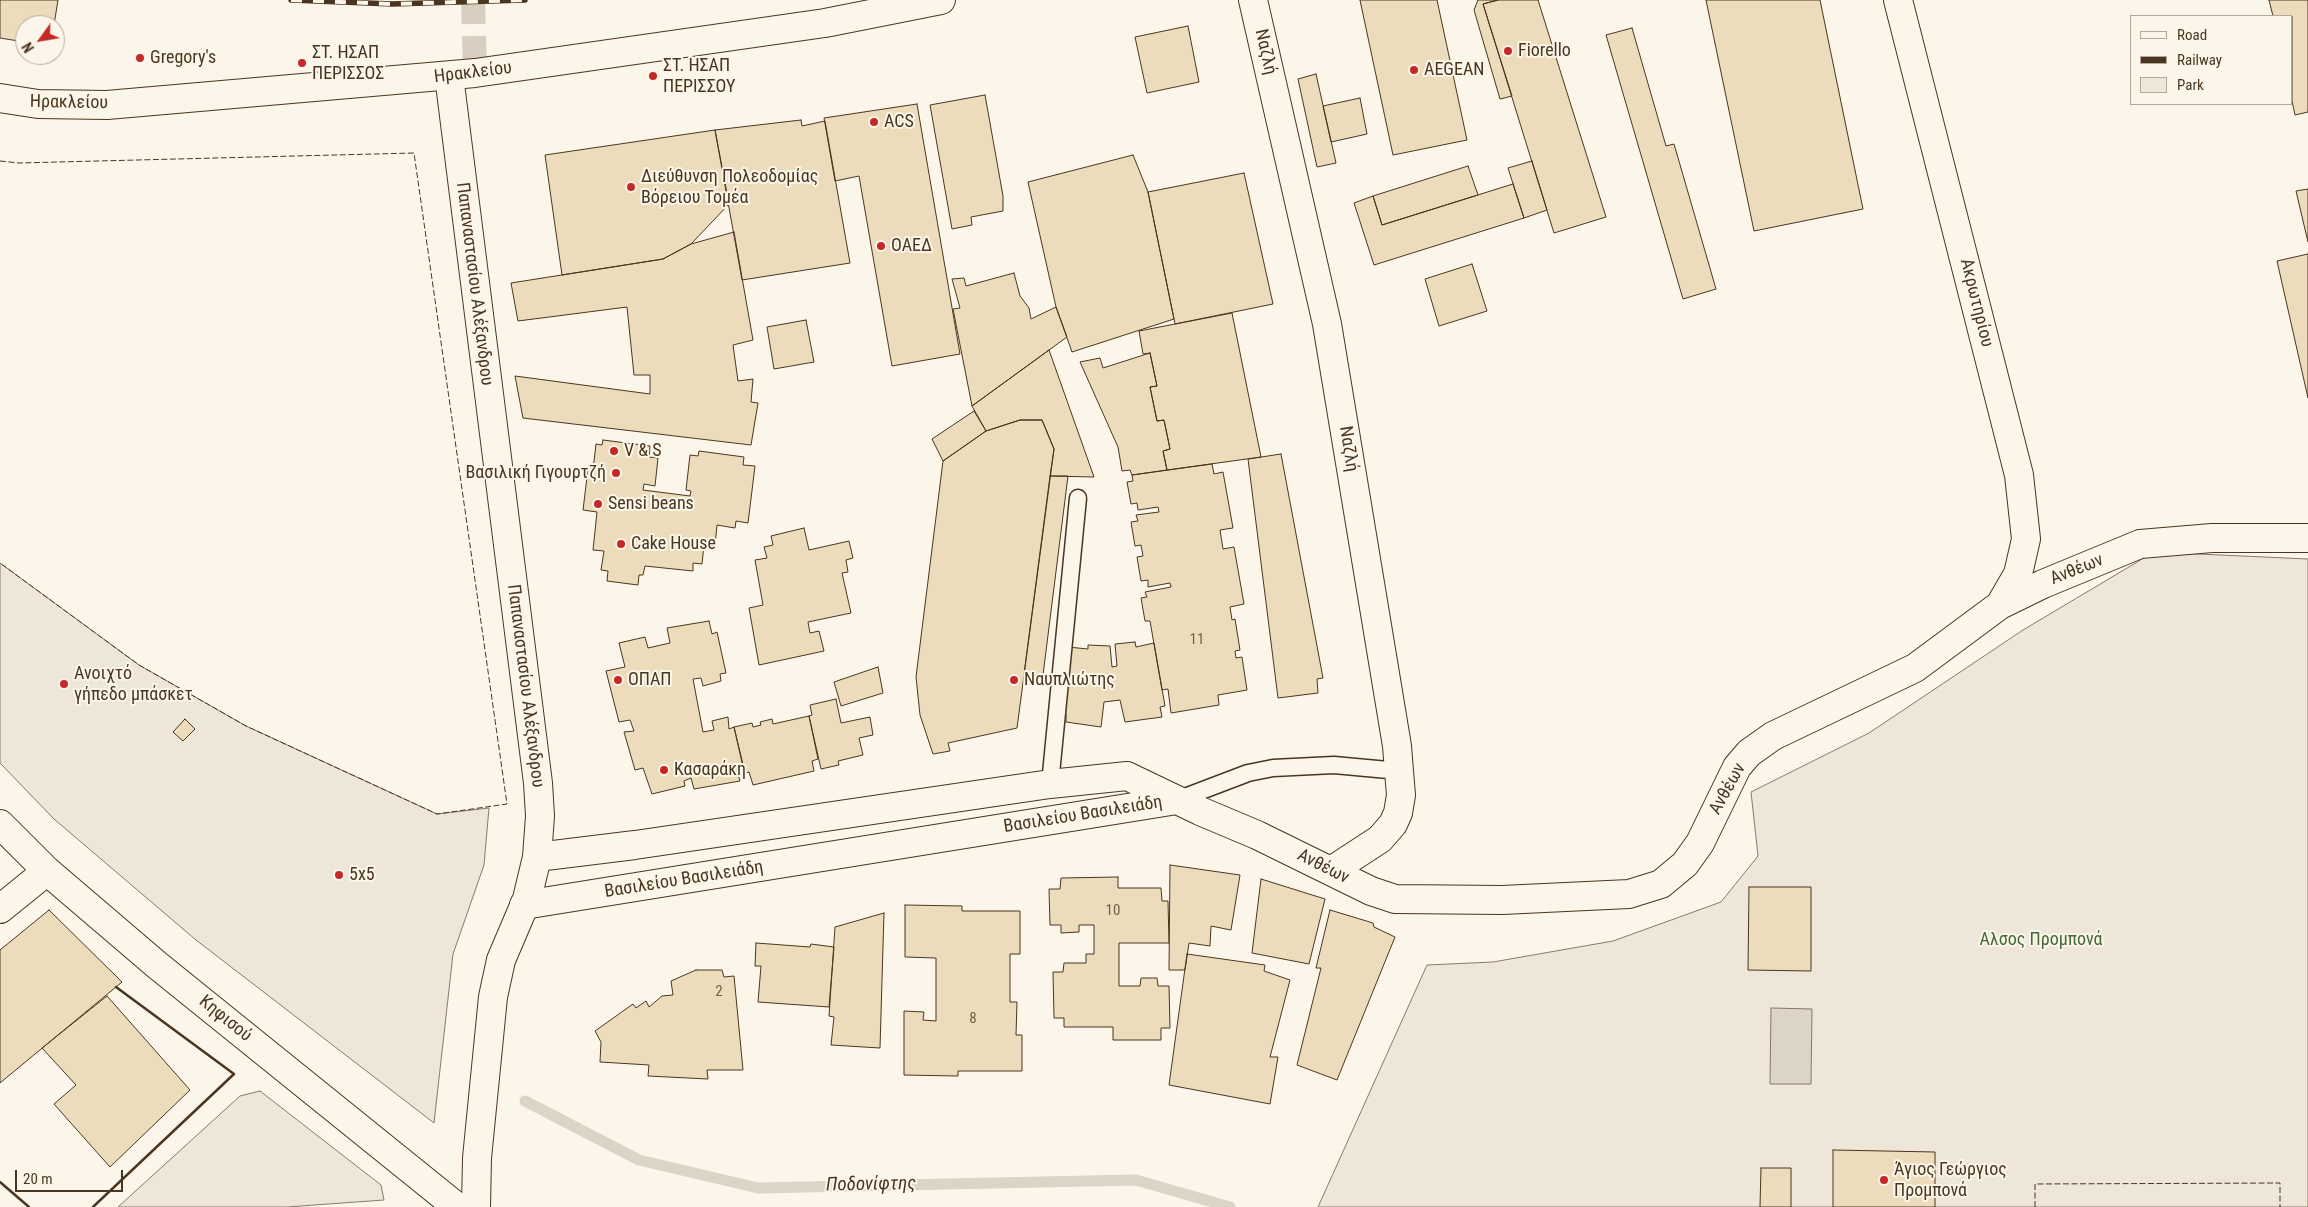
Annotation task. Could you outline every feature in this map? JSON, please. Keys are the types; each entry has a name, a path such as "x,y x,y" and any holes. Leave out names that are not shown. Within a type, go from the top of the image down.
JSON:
{"street":[{"name":"Ηρακλείου","path":"0,98 38,104 107,105 449,76 825,22 941,0"},
{"name":"Ναζλή","path":"1253,0 1327,324 1397,746 1401,795 1398,813 1393,824 1380,839 1331,871"},
{"name":"Ακρωτηρίου","path":"1898,0 2019,474 2026,539 2018,574 2000,605"},
{"name":"Παπαναστασίου Αλέξανδρου","path":"449,76 538,783 540,816 537,857 524,906 501,960 493,997 477,1158 476,1207"},
{"name":"Ανθέων","path":"1177,800 1200,812 1257,834 1371,891 1395,899 1502,900 1629,894 1661,884 1679,871 1693,854 1737,767 1749,753 1773,736 1915,668 2000,605 2043,584 2140,544 2212,538 2308,538"},
{"name":"Βασιλείου Βασιλειάδη","path":"537,857 635,845 1050,784 1126,776 1177,800"},
{"name":"Βασιλείου Βασιλειάδη","path":"524,906 1177,800"},
{"name":"Κηφισού","path":"0,824 47,871 158,965 457,1207"},
{"path":"0,909 47,871"}],"lane":[{"path":"1050,784 1078,498"},
{"path":"1177,800 1248,773 1274,768 1334,765 1399,771"}],"green space":[{"name":"Αλσος Προμπονά","path":"2154,552 2308,559 2308,1207 1318,1207 1427,965 1493,962 1613,941 1721,902 1758,856 1751,792 1869,733 2023,630"},
{"path":"0,563 139,665 246,726 437,814 489,808 484,865 453,954 434,1123 196,940 54,819 0,763"},
{"path":"260,1091 381,1185 384,1200 287,1207 118,1207 240,1096"}],"shaded area":[{"path":"1771,1008 1812,1009 1811,1084 1770,1084"}],"building":[{"path":"0,0 58,0 56,15 15,15 15,40 0,38"},
{"name":"AEGEAN","path":"1360,0 1437,0 1467,140 1393,155"},
{"path":"1478,0 1498,0 1483,4 1512,96 1500,99 1474,10"},
{"path":"1498,0 1538,0 1606,217 1554,233 1483,4"},
{"path":"1706,0 1820,0 1863,209 1754,231"},
{"path":"2269,0 2308,0 2308,112 2295,115 2293,105 2293,15 2273,15"},
{"path":"1188,26 1199,82 1147,93 1135,37"},
{"path":"1632,28 1666,146 1674,144 1716,289 1683,299 1606,35"},
{"path":"1316,74 1336,163 1317,167 1298,79"},
{"path":"985,95 1003,196 1003,211 971,217 972,225 952,229 930,105"},
{"path":"1360,98 1367,134 1331,142 1323,106"},
{"path":"917,104 960,354 892,366 859,176 835,181 824,118"},
{"path":"801,120 802,126 825,121 850,263 742,280 715,130"},
{"name":"Διεύθυνση Πολεοδομίας Βόρειου Τομέα","path":"715,130 729,204 691,244 663,259 562,275 545,155"},
{"path":"1133,155 1148,192 1174,319 1072,352 1056,307 1028,182"},
{"path":"1532,161 1547,210 1524,218 1508,168"},
{"path":"1468,166 1478,195 1382,225 1373,196"},
{"path":"1244,173 1273,304 1175,324 1148,192"},
{"path":"1513,184 1524,218 1374,265 1354,203 1373,196 1382,225"},
{"path":"2308,189 2308,242 2296,191"},
{"path":"734,232 753,340 733,345 738,381 753,379 751,402 758,403 751,445 523,418 515,376 650,394 650,375 634,375 627,307 518,321 511,283 663,259 691,244"},
{"path":"2308,254 2308,398 2277,261"},
{"path":"1472,264 1487,311 1439,326 1425,279"},
{"path":"1014,273 1020,296 1029,308 1031,319 1056,307 1067,337 972,406 953,309 960,308 952,279 964,278 966,286"},
{"path":"1232,313 1261,457 1167,470 1163,451 1170,449 1164,420 1157,421 1150,387 1157,386 1150,353 1143,354 1139,331"},
{"path":"806,320 814,362 774,369 767,327"},
{"path":"1049,350 1094,477 1050,476 1054,449 1042,420 1020,420 986,431 972,406"},
{"path":"1150,353 1157,386 1150,387 1157,421 1164,420 1170,449 1163,451 1167,470 1132,475 1130,470 1122,471 1118,447 1080,362 1100,358 1103,368"},
{"path":"974,411 986,431 943,461 932,439"},
{"path":"1020,420 1042,420 1054,449 1017,728 948,743 950,751 933,754 920,715 916,677 943,461 986,431"},
{"path":"603,440 650,446 649,457 658,458 655,486 644,484 643,490 690,496 691,491 686,490 690,455 698,456 699,451 744,457 743,465 755,466 748,523 736,521 735,528 717,525 715,546 704,545 702,564 693,563 693,571 645,566 643,575 639,575 638,585 607,581 608,571 601,570 604,551 593,550 597,512 583,510 588,469 593,470 596,444 602,445"},
{"path":"1281,454 1323,678 1317,679 1318,693 1278,698 1248,459"},
{"path":"1212,464 1214,474 1223,472 1233,528 1220,530 1223,549 1234,547 1244,604 1230,607 1232,620 1235,619 1240,650 1235,651 1236,658 1242,657 1247,690 1218,695 1219,705 1171,713 1168,689 1162,690 1150,621 1145,621 1141,598 1147,597 1145,592 1171,587 1170,583 1148,587 1148,580 1141,581 1137,557 1143,556 1141,545 1135,546 1131,522 1138,521 1136,515 1159,512 1158,507 1138,510 1137,503 1131,504 1127,482 1133,481 1132,475"},
{"path":"1050,476 1068,476 1043,675 1024,674"},
{"path":"804,528 809,550 849,541 853,558 846,560 848,572 842,573 851,613 808,622 810,633 819,631 824,651 759,665 749,608 763,605 755,560 767,558 764,547 773,545 771,536"},
{"path":"709,621 712,634 717,632 726,673 720,674 721,681 703,686 701,678 693,679 703,732 714,730 712,721 728,717 729,729 734,727 743,767 736,768 740,781 694,789 691,778 684,781 685,786 652,794 643,768 635,770 624,732 634,731 630,720 619,722 606,671 625,667 619,643 645,637 648,648 670,643 667,628"},
{"path":"1135,642 1136,647 1154,643 1165,706 1160,707 1162,717 1125,722 1120,700 1104,702 1101,727 1066,722 1066,714 1062,714 1068,647 1088,649 1088,645 1110,646 1112,667 1117,666 1115,644"},
{"path":"878,667 883,693 841,706 834,682"},
{"path":"836,699 841,723 870,717 873,735 859,738 863,755 838,761 839,765 821,769 809,716 812,715 810,705"},
{"path":"809,716 818,759 812,761 814,771 753,785 749,772 745,773 734,727 752,723 753,727 761,725 760,722 772,719 773,724"},
{"path":"185,719 195,729 183,741 173,732"},
{"path":"1170,865 1240,875 1231,930 1211,926 1210,946 1189,943 1185,970 1169,970"},
{"path":"1118,877 1118,888 1161,888 1162,901 1168,901 1169,943 1119,943 1119,986 1140,986 1141,978 1157,978 1158,986 1169,986 1170,1028 1161,1028 1161,1040 1113,1040 1113,1027 1064,1027 1064,1018 1054,1018 1053,972 1063,972 1064,963 1086,963 1086,954 1094,954 1094,925 1079,925 1079,932 1061,933 1061,925 1050,925 1049,889 1060,889 1061,878"},
{"path":"1261,879 1325,899 1309,964 1252,953"},
{"path":"1749,887 1811,887 1811,971 1748,970"},
{"path":"905,905 962,906 962,911 1020,911 1020,954 1010,954 1010,1002 1017,1002 1016,1035 1022,1035 1022,1071 958,1071 958,1076 904,1075 904,1011 924,1012 923,1020 936,1021 936,958 905,957"},
{"path":"49,910 122,982 0,1083 0,950"},
{"path":"1330,910 1373,923 1374,927 1395,937 1337,1080 1297,1065 1321,968 1316,968"},
{"path":"884,913 880,1048 831,1045 834,1017 829,1016 835,927"},
{"path":"756,943 810,947 811,944 834,947 829,1007 758,1002 761,966 755,966"},
{"path":"1187,954 1265,965 1264,971 1290,980 1270,1057 1278,1057 1270,1104 1169,1085"},
{"path":"696,970 722,970 724,977 734,976 743,1070 707,1070 708,1079 648,1076 649,1065 600,1062 601,1042 595,1031 633,1004 636,1008 646,1001 649,1007 662,996 673,995 671,981"},
{"path":"107,996 190,1090 110,1167 54,1104 76,1085 42,1048"},
{"name":"Άγιος Γεώργιος Προμπονά","path":"1833,1150 1935,1152 1935,1207 1833,1207"},
{"path":"1761,1168 1791,1168 1791,1207 1760,1207"}],"waterway":[{"name":"Ποδονίφτης","path":"525,1101 639,1160 758,1188 1136,1180 1230,1207"}],"tunnel":[{"path":"473,0 475,73"}],"railway":[{"path":"291,0 392,4 525,0"}],"fence":[{"path":"0,161 19,163 414,153 507,804 437,814 246,726 139,665 0,563"},
{"path":"2035,1207 2035,1184 2280,1183 2280,1207"}],"wall":[{"path":"93,1207 234,1074 116,987"},
{"path":"0,1182 29,1207"}],"place":[{"name":"Fiorello","path":"1508,51"},
{"name":"Gregory's","path":"140,58"},
{"name":"ΣΤ. ΗΣΑΠ ΠΕΡΙΣΣΟΣ","path":"302,63"},
{"name":"AEGEAN","path":"1414,70"},
{"name":"ΣΤ. ΗΣΑΠ ΠΕΡΙΣΣΟΥ","path":"653,76"},
{"name":"ACS","path":"874,122"},
{"name":"Διεύθυνση Πολεοδομίας Βόρειου Τομέα","path":"631,187"},
{"name":"ΟΑΕΔ","path":"881,246"},
{"name":"V & S","path":"614,451"},
{"name":"Βασιλική Γιγουρτζή","path":"616,473"},
{"name":"Sensi beans","path":"598,504"},
{"name":"Cake House","path":"621,544"},
{"name":"ΟΠΑΠ","path":"618,680"},
{"name":"Ναυπλιώτης","path":"1014,680"},
{"name":"Ανοιχτό γήπεδο μπάσκετ","path":"64,684"},
{"name":"Κασαράκη","path":"664,770"},
{"name":"5x5","path":"339,875"},
{"name":"Άγιος Γεώργιος Προμπονά","path":"1884,1180"}]}
